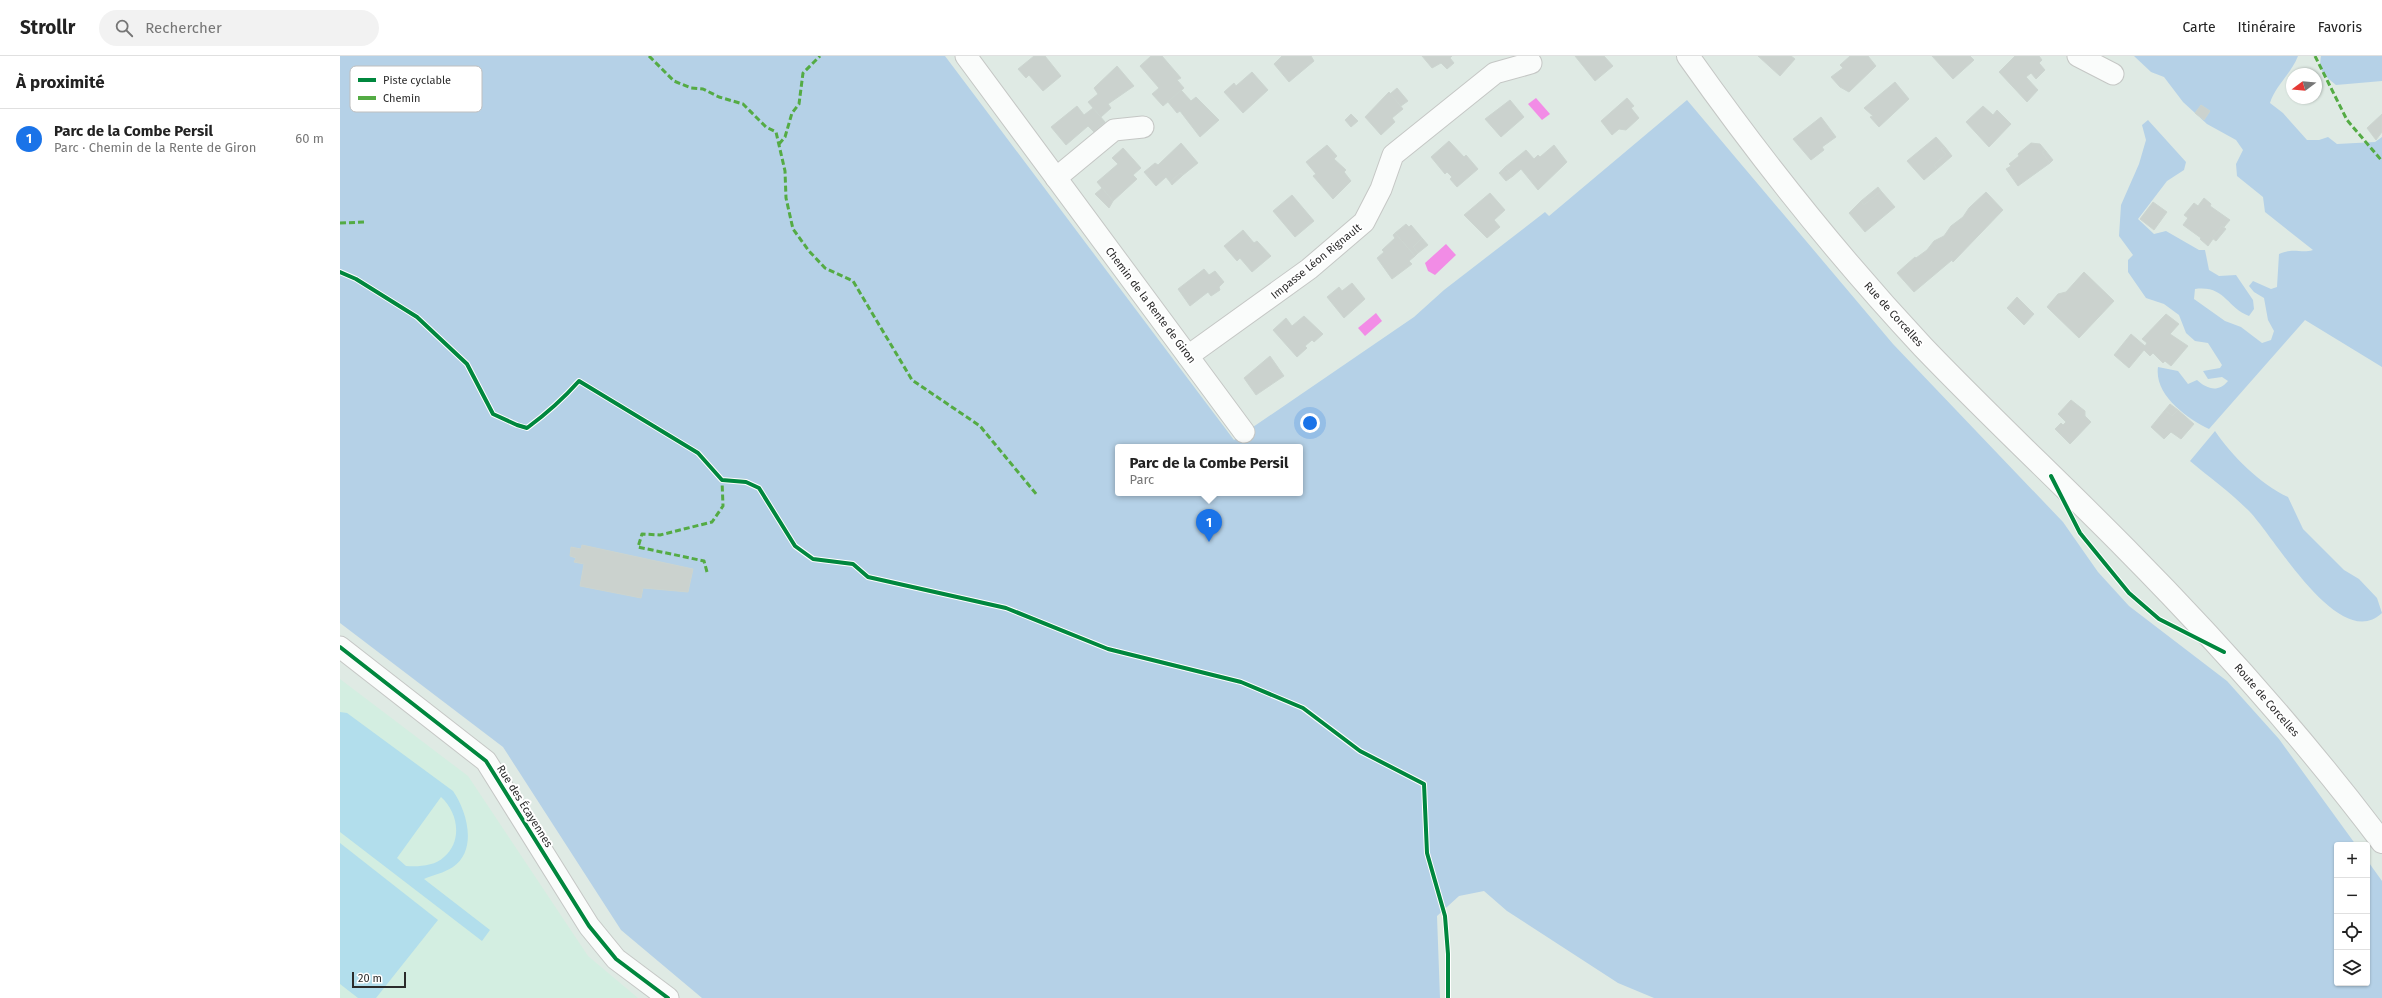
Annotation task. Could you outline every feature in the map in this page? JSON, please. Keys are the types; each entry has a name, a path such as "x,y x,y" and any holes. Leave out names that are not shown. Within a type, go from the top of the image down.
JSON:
{"main road":[{"name":"Rue de Corcelles","path":"1688,56 1764,161 1887,308 1936,360 2126,549"},
{"name":"Route de Corcelles","path":"2126,549 2272,704 2323,764 2382,842"}],"street":[{"name":"Chemin de la Rente de Giron","path":"966,56 1244,432"},
{"path":"2078,56 2113,74"},
{"name":"Impasse Léon Rignault","path":"1188,356 1303,274 1364,222 1381,189 1393,156 1495,73 1531,63"},
{"path":"1056,178 1114,130 1143,127"},
{"name":"Rue des Écayennes","path":"340,647 486,761 589,926 616,959 668,998"}],"shaded area":[{"path":"340,56 945,56 1234,440 1414,317 1444,290 1545,212 1549,216 1687,100 1893,344 2063,522 2098,572 2129,606 2227,681 2279,739 2354,842 2334,842 2334,986 2370,986 2370,864 2382,881 2382,998 1654,998 1618,983 1507,911 1484,891 1459,896 1437,916 1440,998 702,998 621,930 503,747 340,623"},
{"path":"2134,56 2298,56 2292,68 2286,68 2286,76 2272,97 2270,103 2283,113 2307,140 2319,140 2328,137 2337,144 2375,142 2382,137 2382,367 2305,320 2209,429 2182,412 2167,396 2161,387 2158,377 2158,367 2178,371 2188,384 2197,380 2205,386 2216,388 2224,385 2228,381 2222,377 2208,379 2203,371 2220,368 2222,365 2208,343 2195,341 2186,333 2179,315 2164,304 2146,298 2128,272 2128,260 2133,255 2119,236 2121,205 2139,164 2146,140 2142,125 2148,120 2186,162 2184,170 2167,181 2138,219 2154,234 2166,231 2199,250 2205,250 2209,270 2219,276 2236,275 2253,300 2254,309 2249,316 2241,312 2219,293 2213,290 2195,289 2194,299 2225,321 2241,327 2262,343 2271,340 2274,331 2268,320 2264,298 2254,292 2249,286 2253,281 2271,289 2277,287 2279,254 2289,251 2313,250 2265,212 2263,197 2237,176 2236,164 2243,150 2236,140 2207,124 2183,102 2164,77 2151,72"},
{"path":"2321,56 2382,56 2382,81 2336,85 2323,73 2320,61"},
{"path":"1536,98 1550,114 1542,120 1528,104"},
{"path":"1446,244 1456,255 1435,275 1428,271 1425,263"},
{"path":"1376,313 1382,321 1365,336 1358,328"},
{"path":"2215,431 2247,468 2267,485 2288,497 2303,529 2344,570 2359,579 2377,598 2382,613 2365,621 2346,618 2327,605 2308,586 2248,510 2190,461"},
{"path":"340,679 468,776 588,956 638,998 340,998"},
{"path":"340,712 347,713 453,791 466,819 468,841 466,851 461,860 450,869 424,879 490,930 482,941 340,832","holes":["441,797 451,810 456,827 454,843 450,850 440,860 431,864 406,866 397,858"]},
{"path":"340,843 438,920 376,998 358,998 340,984"}],"building":[{"path":"1034,56 1045,56 1061,76 1043,91 1029,75 1026,78 1018,69"},
{"path":"1151,56 1162,56 1181,78 1177,80 1184,88 1163,106 1152,94 1159,88 1140,66"},
{"path":"1282,56 1311,56 1314,61 1289,82 1274,64"},
{"path":"1422,56 1452,56 1450,58 1454,63 1447,69 1441,63 1432,68"},
{"path":"1575,56 1604,56 1613,66 1595,81"},
{"path":"1758,56 1791,56 1795,59 1780,76"},
{"path":"1850,56 1868,56 1876,66 1849,92 1840,87 1831,77 1843,68 1840,65"},
{"path":"1932,56 1970,56 1974,60 1953,79"},
{"path":"2015,56 2039,56 2042,60 2039,63 2045,70 2036,79 2031,73 2026,77 2038,90 2027,102 1999,72"},
{"path":"1117,66 1134,86 1108,104 1111,108 1101,117 1088,102 1098,94 1094,88"},
{"path":"1252,72 1268,90 1243,113 1224,92 1234,83 1236,86"},
{"path":"1895,82 1909,99 1879,127 1870,117 1873,116 1864,108"},
{"path":"1397,88 1408,101 1401,106 1390,94"},
{"path":"1181,90 1191,101 1196,97 1219,120 1200,137 1180,111 1177,113 1168,102"},
{"path":"1389,92 1403,109 1392,118 1395,122 1381,135 1365,117"},
{"path":"1627,98 1634,106 1631,108 1639,118 1626,130 1619,129 1612,135 1601,121"},
{"path":"1510,100 1524,117 1501,137 1485,119"},
{"path":"2201,105 2210,111 2204,120 2195,113"},
{"path":"1077,106 1084,115 1093,108 1105,122 1094,132 1088,126 1066,145 1051,127"},
{"path":"1983,106 1993,115 1997,110 2011,124 1989,147 1966,122"},
{"path":"1351,114 1358,121 1351,127 1345,120"},
{"path":"2382,114 2382,132 2376,140 2367,128"},
{"path":"1821,117 1836,137 1822,147 1824,150 1811,160 1793,139"},
{"path":"1936,137 1945,147 1941,149 1946,154 1934,165 1937,169 1924,180 1907,161"},
{"path":"1449,141 1464,157 1466,155 1478,169 1457,187 1450,179 1452,177 1447,172 1445,174 1431,157"},
{"path":"1181,143 1198,163 1183,175 1180,173 1170,182 1166,177 1156,186 1144,172 1155,163 1158,165"},
{"path":"2031,143 2040,144 2045,150 2042,152 2050,163 2018,186 2006,169 2011,166 2009,164 2019,156 2018,154"},
{"path":"1327,145 1337,156 1334,159 1346,170 1344,172 1351,181 1333,199 1313,176 1316,174 1306,162"},
{"path":"1554,145 1567,162 1538,190 1521,169 1513,176 1505,167 1526,150 1534,159 1538,155 1540,157"},
{"path":"1945,147 1952,156 1937,169 1934,165 1946,154 1941,149"},
{"path":"1123,148 1141,168 1133,175 1137,179 1113,201 1097,182 1118,164 1112,158"},
{"path":"2045,150 2053,160 2050,163 2042,152"},
{"path":"1505,167 1513,176 1506,181 1499,173"},
{"path":"1180,173 1183,175 1172,185 1170,182"},
{"path":"1878,187 1881,191 1864,205 1861,201"},
{"path":"1102,188 1113,201 1109,208 1095,194"},
{"path":"1881,191 1895,207 1865,232 1849,213 1861,201 1864,205"},
{"path":"1986,192 2003,210 1953,262 1952,260 1914,292 1897,273 1915,257 1916,258 1927,250 1934,241 1944,236 1951,226 1963,217 1969,208"},
{"path":"1490,193 1505,210 1494,220 1500,227 1487,238 1464,215"},
{"path":"1292,195 1314,221 1295,237 1273,211"},
{"path":"2204,198 2211,204 2210,206 2230,220 2224,227 2222,226 2208,246 2200,239 2201,238 2183,225 2188,218 2184,215 2194,203 2198,206"},
{"path":"2153,202 2167,212 2154,230 2140,219"},
{"path":"1406,224 1409,227 1411,225 1422,238 1413,247 1418,253 1415,256 1395,233"},
{"path":"2222,226 2226,229 2216,241 2212,238"},
{"path":"1243,230 1254,243 1257,241 1271,256 1252,272 1240,258 1237,261 1224,246"},
{"path":"1395,233 1415,256 1409,261 1412,264 1392,279 1377,258 1384,252 1382,250 1395,238 1393,235"},
{"path":"1422,238 1428,245 1418,253 1413,247"},
{"path":"1204,269 1209,275 1215,271 1224,282 1219,287 1220,290 1211,296 1208,292 1190,306 1178,289"},
{"path":"2084,272 2114,301 2079,338 2047,307 2058,294 2066,292"},
{"path":"1352,283 1365,299 1344,318 1327,297 1339,287 1342,291"},
{"path":"2017,297 2034,314 2024,325 2007,308"},
{"path":"2166,314 2179,324 2170,334 2188,346 2171,366 2165,361 2163,363 2153,353 2150,356 2144,350 2129,368 2114,355 2131,334 2145,346 2147,343 2142,339"},
{"path":"1304,316 1323,334 1314,342 1312,340 1305,346 1307,348 1297,357 1273,330 1286,318 1292,326"},
{"path":"1270,356 1284,376 1256,395 1244,378"},
{"path":"2071,400 2085,411 2085,416 2091,422 2070,444 2055,429 2061,423 2063,425 2066,422 2058,414"},
{"path":"2170,404 2178,410 2172,416 2165,410"},
{"path":"2165,410 2172,416 2178,410 2194,424 2181,439 2171,432 2164,439 2151,427"},
{"path":"582,545 693,569 688,592 643,588 641,598 580,586 584,564 574,562 576,558 570,556 571,547 581,549"}],"marked path":[{"path":"649,56 674,81 691,88 703,89 719,97 743,104 766,127 776,132 785,171 786,198 793,229 809,251 825,268 853,281 912,380 980,426 1037,495"},
{"path":"779,144 785,137 792,113 799,104 803,73 820,56"},
{"path":"2315,56 2347,120 2382,161"},
{"path":"340,223 366,222"},
{"path":"707,572 704,561 638,547 642,534 660,535 712,522 723,506 722,480"}],"cycle path":[{"path":"340,272 356,279 417,317 467,364 493,414 527,428 554,406 579,381 698,453 722,480 746,482 759,488 795,546 813,559 853,564 868,577 1006,608 1108,649 1241,682 1303,708 1360,751 1424,784 1427,853 1445,916 1448,954 1448,998"},
{"path":"2051,476 2080,533 2129,593 2159,619 2224,652"},
{"path":"340,647 486,761 589,926 616,959 668,998"}],"place":[{"name":"Parc de la Combe Persil","path":"1209,542"}]}
